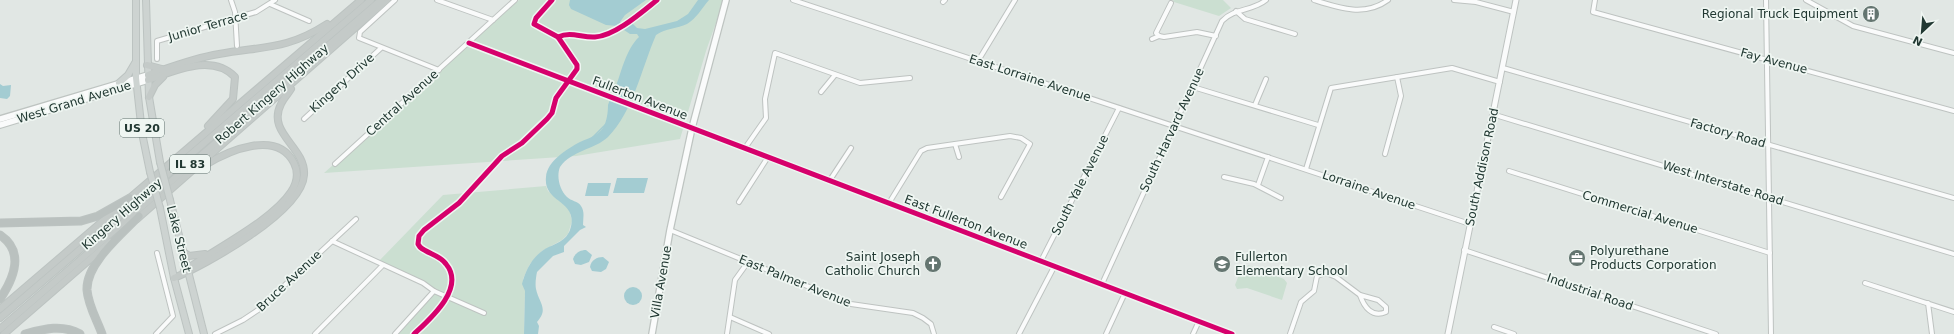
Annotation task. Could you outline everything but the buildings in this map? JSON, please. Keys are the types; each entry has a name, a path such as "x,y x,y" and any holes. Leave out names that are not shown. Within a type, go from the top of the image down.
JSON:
{"highway":[{"path":"148,77 220,53 269,49 294,43 320,29 356,0"},
{"path":"0,309 361,0"},
{"name":"Kingery Highway","path":"0,318 371,0"},
{"name":"Robert Kingery Highway","path":"0,328 381,0"},
{"path":"4,334 139,216 176,186 387,0"},
{"path":"174,278 272,220 289,204 301,189 305,176 302,162 277,125 277,111 292,88 359,25"},
{"path":"148,65 168,71 218,64 228,68 236,76 233,99 228,106 173,161"},
{"path":"150,97 159,80 168,71"},
{"path":"176,186 213,160 240,148 267,146 281,150 292,158 297,167 297,179 279,207 187,271"},
{"path":"0,223 81,221 98,216 130,198"},
{"path":"102,334 88,295 89,279 99,260 139,216"},
{"path":"0,235 12,244 15,256 12,275 0,299"},
{"path":"182,251 194,257 214,251"},
{"path":"25,334 54,328 70,329 80,334"}],"main road":[{"name":"Lake Street","path":"136,0 136,81 142,133 150,172 160,208 174,278 189,334"},
{"name":"Lake Street","path":"146,0 148,77 160,162 204,334"},
{"name":"Villa Avenue","path":"652,334 670,230 692,128 726,0"},
{"path":"119,83 128,75 136,62"},
{"name":"West Grand Avenue","path":"0,125 148,77"},
{"name":"West Grand Avenue","path":"0,119 119,83 136,81"}],"street":[{"path":"231,0 235,12 237,46"},
{"name":"Junior Terrace","path":"157,59 156,41 262,10 275,0"},
{"path":"395,0 360,32 359,38 439,70"},
{"path":"437,0 493,20"},
{"name":"Central Avenue","path":"335,164 470,43 515,0"},
{"name":"East Lorraine Avenue","path":"793,0 1268,157"},
{"path":"978,61 1015,0"},
{"name":"South Harvard Avenue","path":"1102,284 1224,18 1236,11 1261,4 1266,0"},
{"path":"1314,0 1356,10 1373,8 1382,5 1388,0"},
{"path":"1454,0 1476,2 1514,12"},
{"name":"South Addison Road","path":"1448,334 1516,0"},
{"name":"Fay Avenue","path":"1595,0 1593,12 1954,111"},
{"path":"1766,0 1771,334"},
{"path":"1806,0 1853,26 1954,53"},
{"path":"1159,36 1156,32 1171,3"},
{"path":"270,4 309,20"},
{"path":"1236,11 1245,19 1295,34"},
{"path":"1152,39 1159,36 1164,37 1197,32 1216,36"},
{"name":"Fullerton Avenue","path":"470,43 605,96 692,128"},
{"name":"Kingery Drive","path":"304,119 381,48"},
{"path":"744,148 766,118 765,99 775,53 860,83 910,78"},
{"path":"1306,169 1330,88 1455,68 1500,82"},
{"name":"Factory Road","path":"1503,68 1954,198"},
{"path":"822,92 835,75"},
{"path":"1385,154 1401,96 1397,77"},
{"path":"1255,105 1266,79"},
{"path":"1193,87 1255,105 1318,126"},
{"name":"South Yale Avenue","path":"1041,262 1119,108"},
{"name":"West Interstate Road","path":"1492,114 1954,254"},
{"name":"East Fullerton Avenue","path":"692,128 1232,334"},
{"path":"889,203 921,151 955,144 1015,136 1029,142 1025,154 1001,197"},
{"path":"955,144 959,157"},
{"path":"830,180 851,148"},
{"path":"739,202 768,157"},
{"path":"1258,186 1268,157"},
{"name":"Lorraine Avenue","path":"1268,157 1470,224"},
{"name":"Commercial Avenue","path":"1509,171 1770,252"},
{"path":"1224,177 1234,178 1268,189 1281,198"},
{"name":"Bruce Avenue","path":"215,334 243,320 258,310 356,219"},
{"name":"East Palmer Avenue","path":"670,230 851,304 863,307 903,311 924,317 931,322 934,334"},
{"path":"332,242 424,283 434,291 484,313"},
{"name":"Industrial Road","path":"1464,250 1716,334"},
{"path":"156,334 173,316 157,253"},
{"path":"727,334 735,280 748,262"},
{"path":"315,334 383,265"},
{"path":"1019,334 1054,266"},
{"path":"1290,334 1301,302 1314,292 1318,276 1326,273 1336,277 1360,295 1384,303 1386,312 1382,314 1368,311 1364,307 1360,295"},
{"path":"1865,283 1954,312"},
{"path":"395,334 434,291"},
{"path":"1106,334 1125,293"},
{"path":"1928,303 1932,334"},
{"path":"730,317 769,334"},
{"path":"1193,334 1198,321"},
{"path":"1494,327 1514,334"}],"green space":[{"path":"519,0 724,0 706,51 680,139 576,156 324,173"},
{"path":"1173,0 1223,0 1231,8 1219,16 1174,2"},
{"path":"546,186 548,191 569,209 572,221 568,234 562,240 542,251 530,264 523,279 525,291 524,334 397,334 431,297 433,288 424,281 379,261 443,195"},
{"path":"1248,265 1284,279 1287,283 1282,300 1247,288 1237,289 1235,285 1240,272 1245,273"}],"water":[{"path":"570,0 646,0 625,15 620,22 623,24 633,24 637,28 645,29 677,21 688,14 698,0 709,0 696,16 687,24 656,35 636,89 617,127 608,137 596,145 577,153 565,161 560,167 558,175 561,187 567,197 581,206 583,213 583,225 586,227 580,230 564,246 564,252 553,256 537,272 536,289 543,310 541,317 537,322 539,326 538,334 524,334 525,291 522,284 525,275 529,266 538,254 565,238 570,230 572,220 566,207 550,192 547,186 547,171 558,156 569,148 601,131 606,119 608,104 613,95 624,63 634,42 639,37 637,34 630,34 618,26 606,25 571,9 569,5"},
{"path":"0,84 3,86 11,85 10,96 7,99 0,98"},
{"path":"617,178 648,178 644,193 613,193"},
{"path":"588,183 611,183 608,196 585,196"},
{"path":"586,250 592,255 589,262 581,265 575,264 573,259 575,255 580,251"},
{"path":"603,257 609,262 606,269 601,272 592,271 590,267 592,262 597,258"},
{"path":"633,287 639,290 642,296 639,302 633,305 627,302 624,296 627,290"}],"waterway":[{"path":"592,138 605,125"}],"cycle path":[{"path":"414,334 437,311 444,301 452,281 452,271 443,260 420,247 418,244 419,236 424,230 459,203 502,156 522,143 547,119 552,113 556,98 577,69 577,65 558,37 534,24 536,18 552,0"},
{"path":"558,37 568,34 590,37 607,34 630,20 657,0"},
{"path":"469,43 1232,334"}],"place":[{"name":"Regional Truck Equipment","path":"1871,14"},
{"name":"Polyurethane Products Corporation","path":"1577,258"},
{"name":"Saint Joseph Catholic Church","path":"933,264"},
{"name":"Fullerton Elementary School","path":"1222,264"}]}
